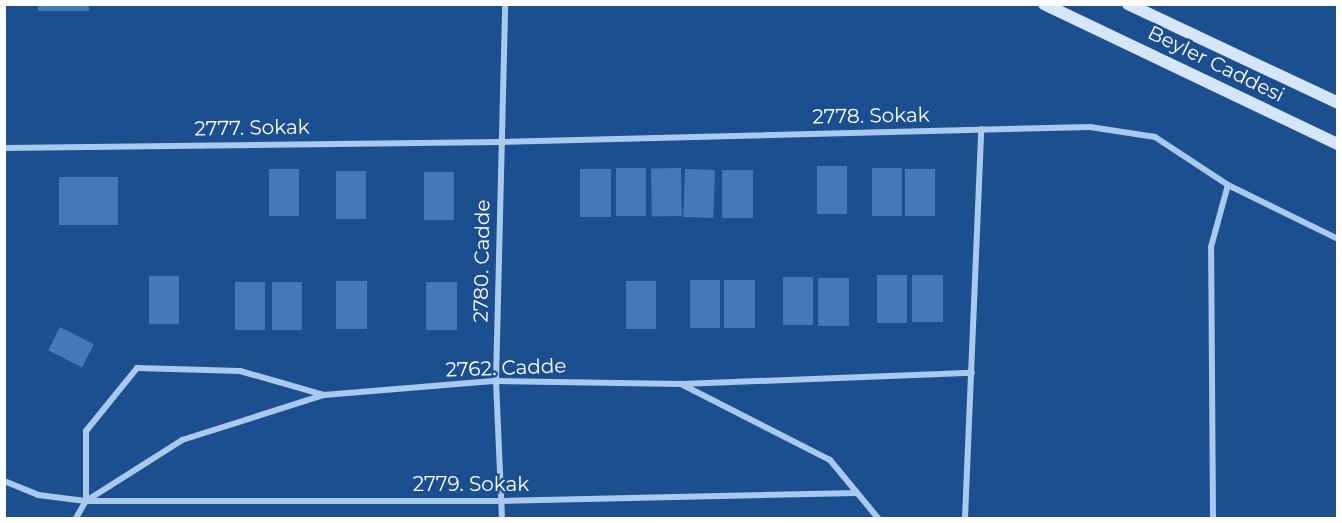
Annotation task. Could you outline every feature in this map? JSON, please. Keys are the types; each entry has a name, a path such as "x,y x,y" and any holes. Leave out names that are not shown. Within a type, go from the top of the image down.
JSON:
{"main road":[{"name":"Beyler Caddesi","path":"1044,4 1338,144"},
{"name":"Beyler Caddesi","path":"1128,4 1338,103"}],"street":[{"name":"2780. Cadde","path":"502,519 496,381 505,4"},
{"name":"2778. Sokak","path":"500,142 1090,127 1155,137 1228,185 1338,240"},
{"path":"965,519 981,129"},
{"name":"2777. Sokak","path":"4,148 500,142"},
{"path":"1213,519 1211,247 1228,185"},
{"path":"86,501 86,431 137,368 240,371 324,395"},
{"name":"2762. Cadde","path":"76,519 86,501 182,440 324,395 496,381 681,384 972,373"},
{"path":"681,384 830,460 878,519"},
{"name":"2779. Sokak","path":"4,481 38,495 86,501 501,501 857,493"}],"building":[{"path":"38,4 89,4 89,11 38,11"},
{"path":"817,166 847,166 847,214 817,214"},
{"path":"616,168 646,168 646,216 616,216"},
{"path":"681,168 682,216 652,217 651,169"},
{"path":"872,168 902,168 902,216 872,216"},
{"path":"269,169 299,169 299,216 269,216"},
{"path":"580,169 611,169 611,217 580,217"},
{"path":"685,169 715,170 713,218 683,217"},
{"path":"905,169 935,169 935,216 905,216"},
{"path":"722,170 753,170 753,218 722,218"},
{"path":"336,171 366,171 366,219 336,219"},
{"path":"424,172 454,172 454,220 424,220"},
{"path":"59,177 118,177 118,225 59,225"},
{"path":"877,275 907,275 907,323 877,323"},
{"path":"912,275 943,275 943,322 912,322"},
{"path":"149,276 179,276 179,324 149,324"},
{"path":"783,277 813,277 813,325 783,325"},
{"path":"818,278 849,278 849,326 818,326"},
{"path":"690,280 720,280 720,328 690,328"},
{"path":"724,280 755,280 755,328 724,328"},
{"path":"336,281 367,281 367,329 336,329"},
{"path":"626,281 656,281 656,329 626,329"},
{"path":"235,282 265,282 265,330 235,330"},
{"path":"272,282 302,282 302,330 272,330"},
{"path":"426,282 457,282 457,330 426,330"},
{"path":"60,327 94,344 82,367 48,350"}]}
